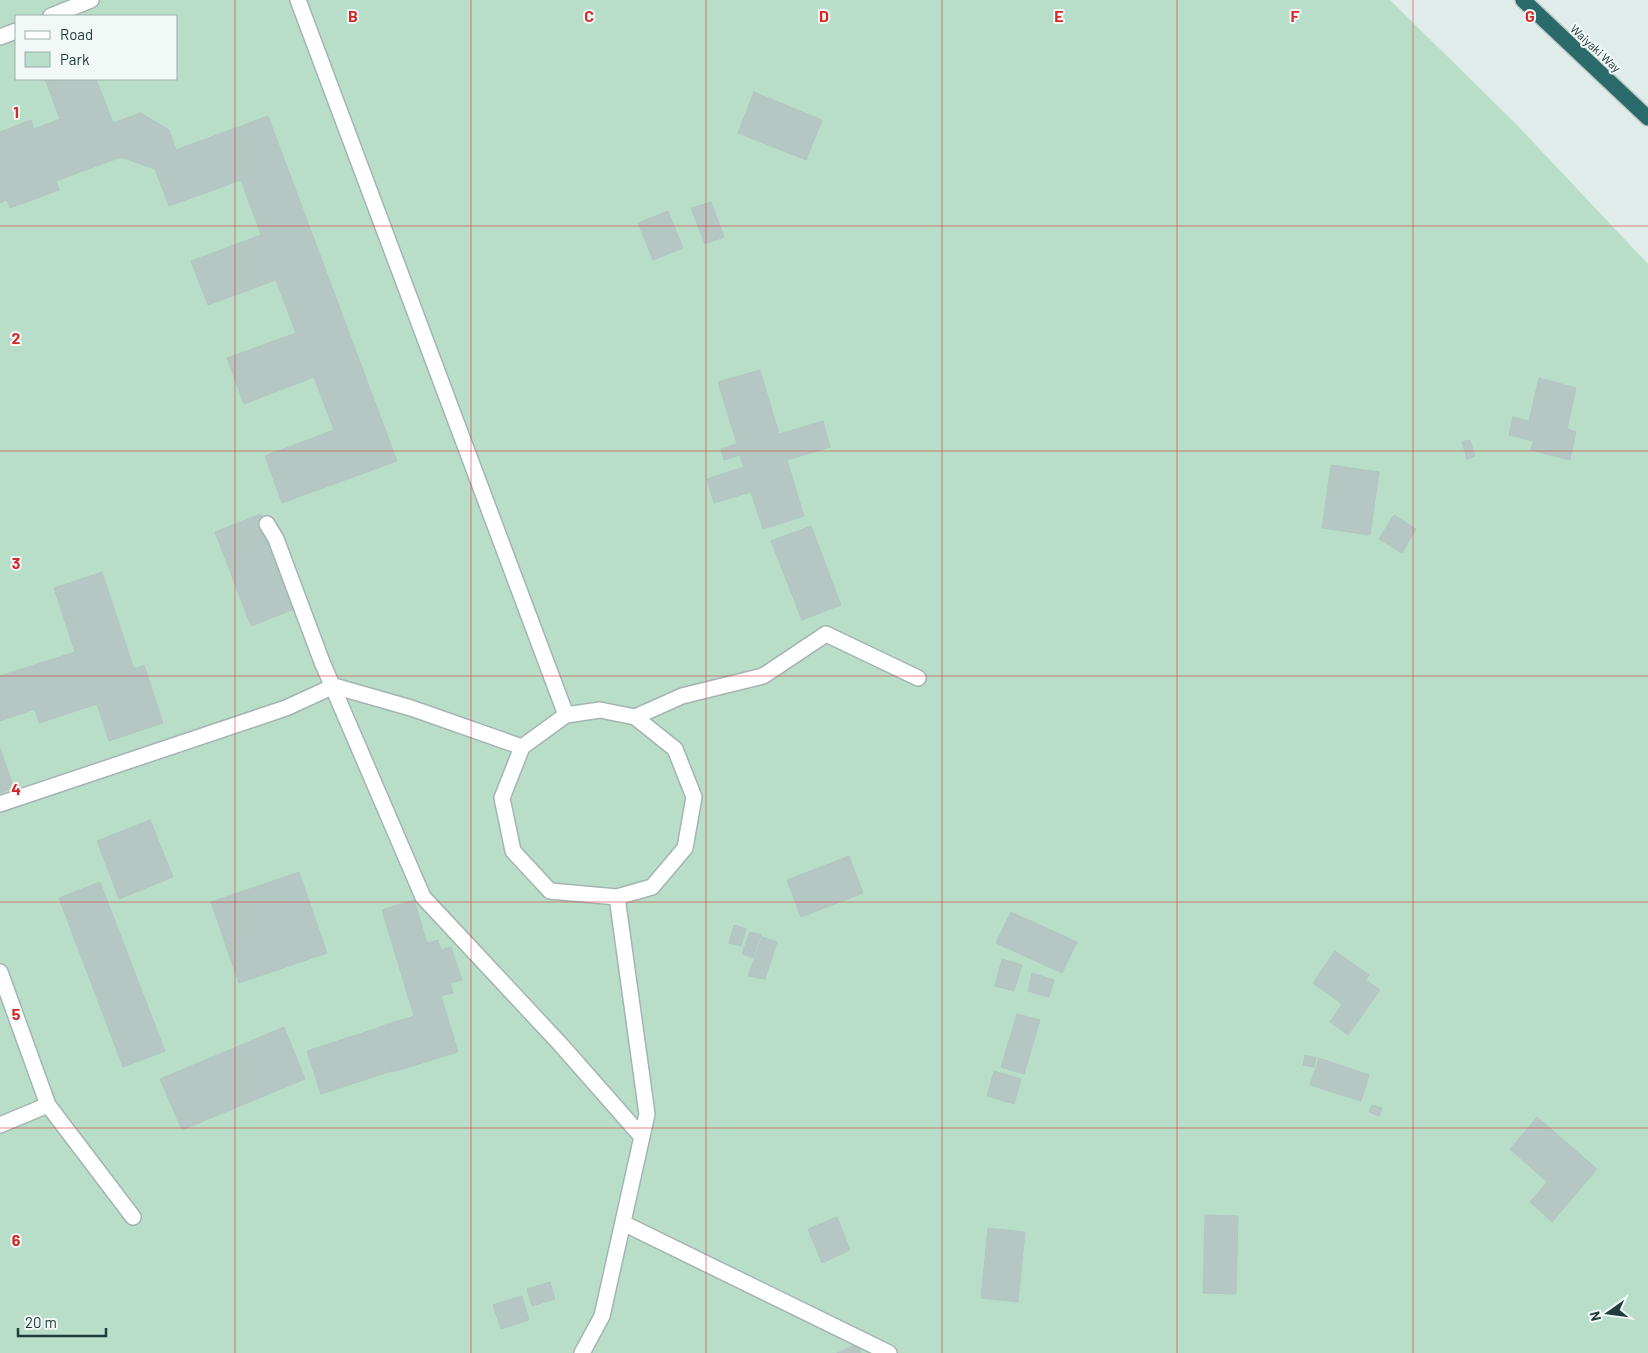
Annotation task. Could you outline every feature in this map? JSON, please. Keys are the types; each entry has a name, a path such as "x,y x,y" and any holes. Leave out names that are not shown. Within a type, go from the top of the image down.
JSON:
{"highway":[{"name":"Waiyaki Way","path":"1523,0 1648,118"}],"lane":[{"path":"53,15 90,0"},
{"path":"298,0 566,715"},
{"path":"0,37 15,30"},
{"path":"267,524 276,538 308,626 423,897 562,1046 642,1137"},
{"path":"635,717 682,696 763,676 826,634 918,678"},
{"path":"0,804 286,708 334,686 411,708 522,747"},
{"path":"600,710 635,717 675,749 694,797 686,848 652,887 617,897 550,891 513,851 502,798 522,747 566,715 600,710"},
{"path":"582,1353 602,1316 647,1114 617,897"},
{"path":"0,972 48,1105 134,1218"},
{"path":"0,1125 48,1105"},
{"path":"623,1223 889,1353"}],"green space":[{"path":"0,0 1390,0 1517,125 1648,264 1648,1353 0,1353"}],"building":[{"path":"45,80 96,80 113,123 141,113 169,130 176,150 268,116 397,461 282,503 265,456 334,430 314,377 244,404 227,358 296,333 276,280 208,305 191,261 261,235 241,180 169,206 155,169 121,157 56,181 59,190 10,208 7,200 0,203 0,132 31,120 34,129 60,119"},
{"path":"754,92 822,120 806,160 738,133"},
{"path":"711,202 724,237 705,244 691,208"},
{"path":"668,211 683,248 653,260 638,223"},
{"path":"760,370 779,434 823,421 830,447 787,460 804,516 763,529 751,492 714,503 707,479 744,467 740,455 724,460 721,449 737,444 718,382"},
{"path":"1539,378 1576,388 1567,429 1576,432 1570,460 1531,450 1533,441 1509,435 1513,417 1529,421"},
{"path":"1470,440 1475,456 1467,459 1462,442"},
{"path":"1331,465 1379,472 1370,535 1322,528"},
{"path":"261,514 297,608 251,626 215,532"},
{"path":"1394,515 1416,529 1402,553 1379,539"},
{"path":"811,526 841,605 802,620 771,541"},
{"path":"102,572 134,669 144,665 163,723 109,741 97,704 39,723 35,709 0,721 0,676 75,652 54,588"},
{"path":"0,748 14,788 0,793"},
{"path":"150,820 173,877 119,899 97,841"},
{"path":"849,856 863,893 801,917 787,880"},
{"path":"299,872 327,953 239,983 211,902"},
{"path":"100,882 165,1051 123,1067 59,898"},
{"path":"414,900 427,943 438,940 441,950 451,947 462,980 450,983 453,993 441,996 458,1052 393,1072 379,1027 414,1016 382,910"},
{"path":"1011,912 1077,942 1062,973 996,943"},
{"path":"734,925 746,929 741,946 729,943"},
{"path":"750,932 761,935 753,958 742,954"},
{"path":"762,937 777,942 765,979 748,976"},
{"path":"1335,951 1369,975 1366,980 1380,990 1348,1035 1330,1022 1342,1004 1313,983"},
{"path":"1002,959 1022,965 1014,991 995,986"},
{"path":"1032,973 1054,980 1049,997 1028,991"},
{"path":"1017,1014 1040,1020 1024,1074 1001,1067"},
{"path":"284,1027 305,1079 182,1130 160,1079"},
{"path":"378,1028 392,1071 321,1094 307,1051"},
{"path":"1305,1055 1316,1058 1314,1067 1303,1065"},
{"path":"1319,1058 1369,1075 1361,1101 1310,1085"},
{"path":"994,1071 1021,1079 1014,1104 987,1096"},
{"path":"1372,1105 1382,1108 1379,1116 1369,1112"},
{"path":"1537,1117 1597,1169 1552,1222 1530,1202 1547,1182 1510,1149"},
{"path":"1205,1215 1238,1216 1236,1294 1203,1293"},
{"path":"837,1217 850,1250 822,1263 808,1229"},
{"path":"988,1228 1025,1232 1018,1302 981,1298"},
{"path":"550,1282 555,1299 532,1306 527,1289"},
{"path":"522,1296 529,1320 501,1329 493,1305"},
{"path":"857,1344 861,1353 837,1353"}]}
